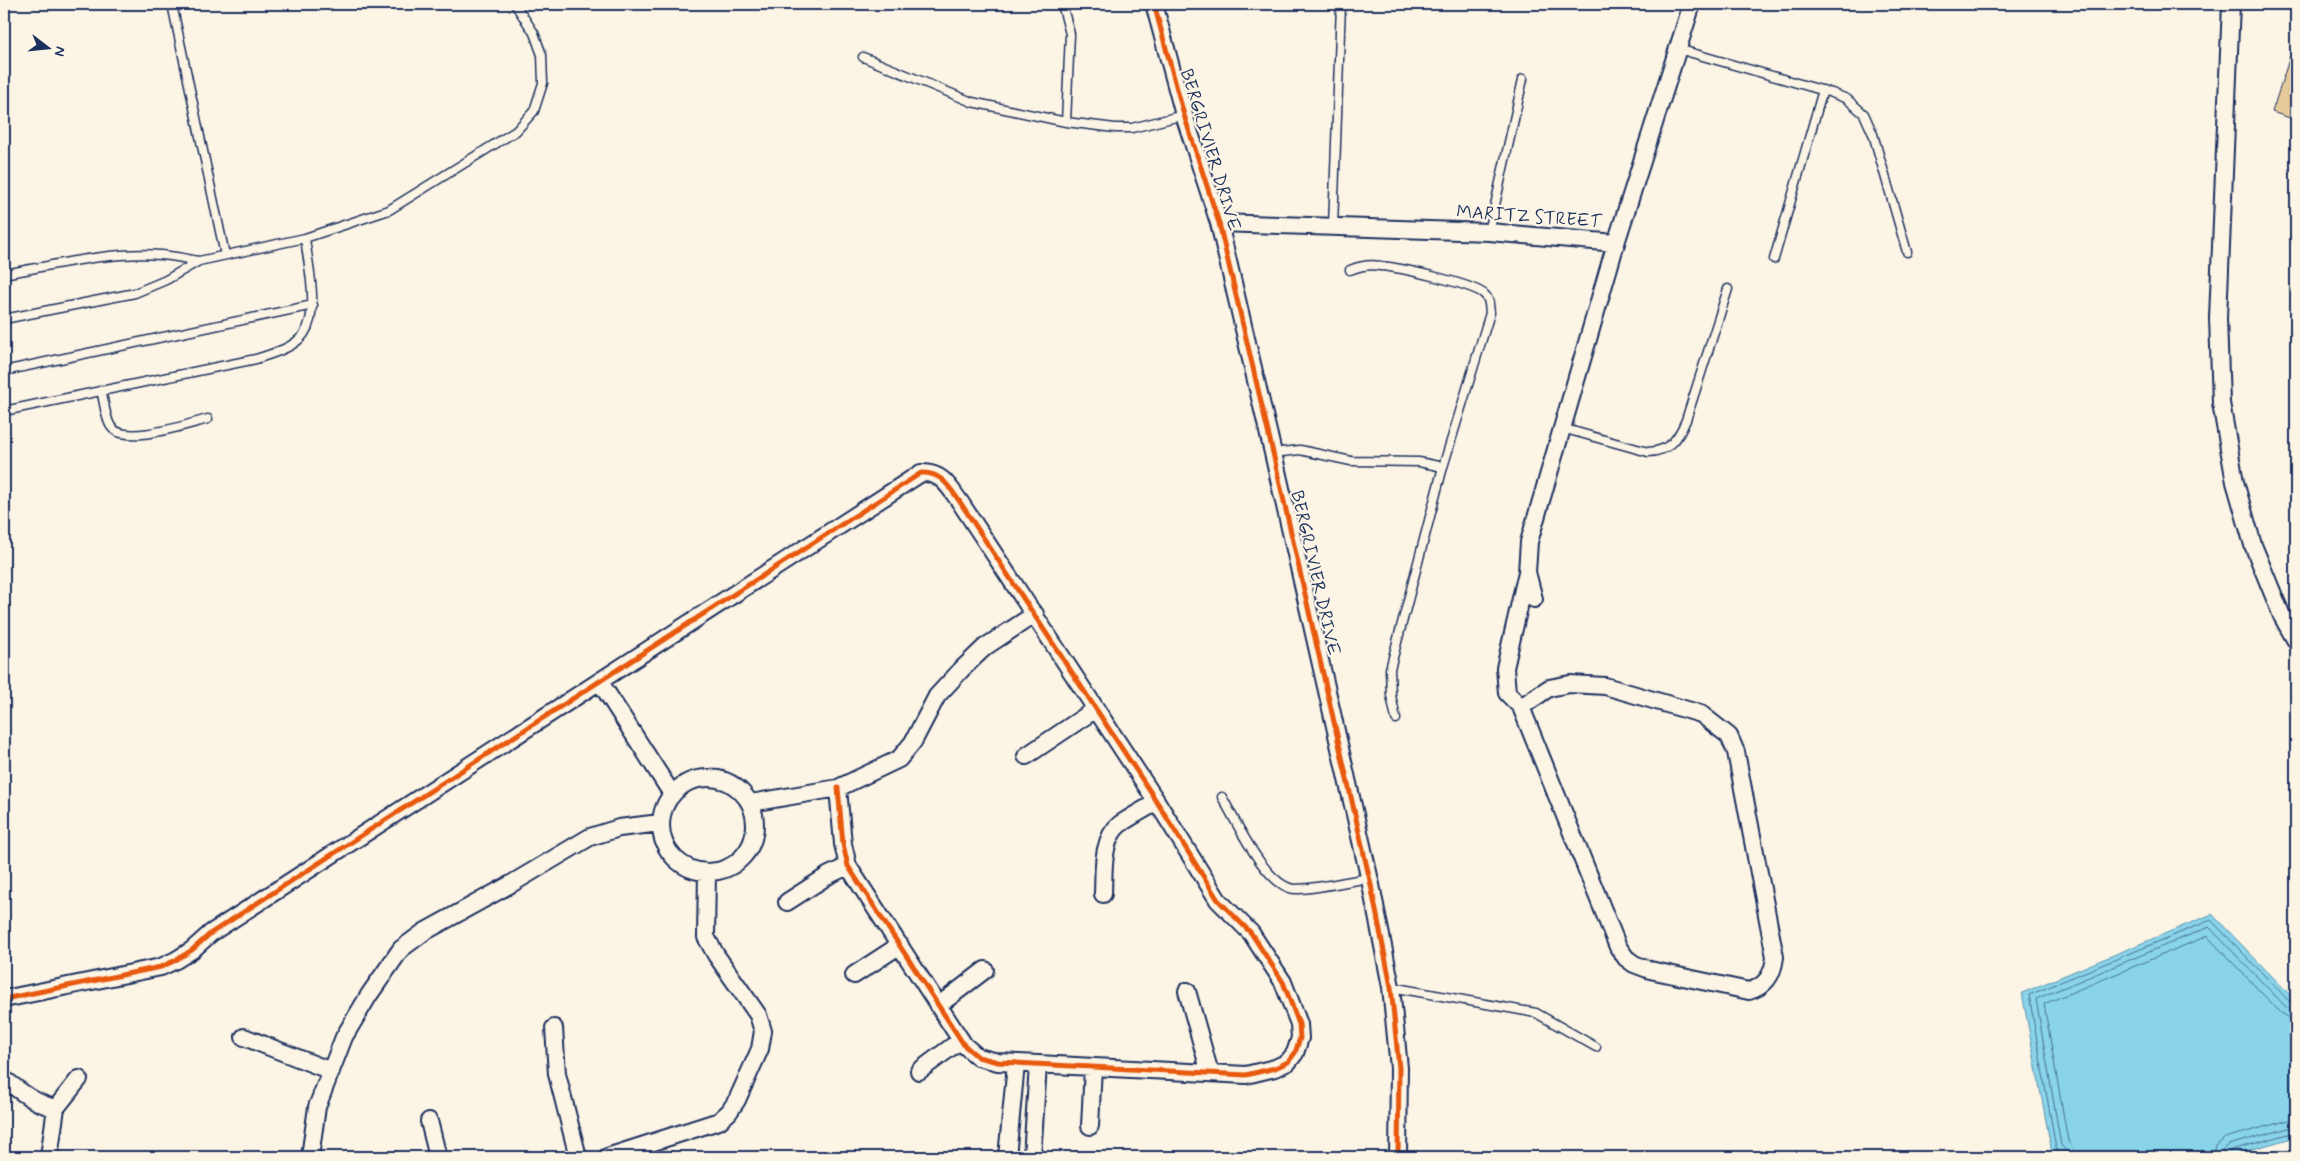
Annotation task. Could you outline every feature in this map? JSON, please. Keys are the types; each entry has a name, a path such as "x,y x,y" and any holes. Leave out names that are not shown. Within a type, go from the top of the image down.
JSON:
{"street":[{"name":"BERGRIVIER DRIVE","path":"1154,4 1184,114 1219,224 1369,878 1391,987 1399,1068 1398,1157"},
{"path":"1616,243 1692,4"},
{"path":"2231,4 2218,318 2221,403 2235,482 2253,545 2282,616 2296,641"},
{"name":"MARITZ STREET","path":"1219,224 1490,232 1616,243 1529,542 1527,572 1534,599"},
{"path":"4,999 161,967 176,960 211,933 922,474 937,475 944,480 1035,614 1218,900 1252,933 1283,982 1299,1024 1300,1038 1294,1053 1288,1062 1275,1068 1246,1075 1016,1064 988,1061 971,1053 848,866 843,844 838,788"},
{"path":"1521,707 1550,688 1570,684 1605,686 1701,714 1729,736 1736,752 1775,957 1774,970 1760,988 1749,990 1650,970 1634,964 1626,958 1618,947 1521,707 1507,693 1505,668 1527,572"},
{"path":"751,803 838,788 881,770 899,759 913,742 937,696 962,669 985,647 1035,614"},
{"path":"600,682 672,794"},
{"path":"1026,756 1096,709"},
{"path":"714,777 729,782 741,791 751,803 755,818 755,834 749,848 740,861 726,869 707,872 695,871 681,864 670,853 662,839 660,823 664,808 672,794 691,781 714,777"},
{"path":"1103,894 1107,848 1112,833 1120,825 1157,802"},
{"path":"310,1157 317,1107 344,1037 369,994 401,949 424,932 511,884 590,837 619,828 660,823"},
{"path":"787,902 829,875 848,866"},
{"path":"607,1157 719,1121 729,1112 737,1100 760,1049 763,1031 758,1015 716,955 706,937 707,872"},
{"path":"854,975 900,945"},
{"path":"939,1005 985,970"},
{"path":"1187,991 1210,1073"},
{"path":"554,1028 556,1074 578,1157"},
{"path":"244,1037 331,1071"},
{"path":"919,1071 961,1040"},
{"path":"1007,1157 1016,1064"},
{"path":"1032,1157 1038,1065"},
{"path":"1090,1126 1093,1067"},
{"path":"4,1079 33,1100 56,1108"},
{"path":"49,1157 56,1108 79,1079"},
{"path":"429,1121 438,1157"},
{"path":"1014,1157 1026,1157"}],"lane":[{"path":"172,4 225,255"},
{"path":"4,319 135,293 166,280 199,261 306,238 389,210 516,131 534,110 543,83 542,55 534,33 515,4"},
{"path":"1062,4 1070,34 1066,122"},
{"path":"1333,227 1341,4"},
{"path":"1678,49 1823,90 1847,99 1864,114 1873,134 1907,252"},
{"path":"863,57 972,102 1066,122 1115,128 1132,128 1184,114"},
{"path":"1490,232 1523,78"},
{"path":"1774,259 1823,90"},
{"path":"4,411 256,359 283,349 304,335 311,319 313,305 306,238"},
{"path":"4,274 90,259 136,255 161,255 199,261"},
{"path":"1350,270 1363,265 1381,266 1454,282 1477,288 1485,294 1489,302 1490,313 1443,467 1390,669 1391,695 1396,719"},
{"path":"1562,428 1648,452 1657,451 1669,446 1679,437 1686,420 1728,289"},
{"path":"4,371 313,305"},
{"path":"101,390 110,425 115,431 122,434 153,432 208,419"},
{"path":"1273,453 1300,450 1351,461 1419,462 1443,467"},
{"path":"1222,797 1263,868 1282,884 1294,889 1369,878"},
{"path":"1391,987 1536,1014 1596,1047"}],"water":[{"path":"2212,914 2296,1001 2296,1137 2224,1157 2061,1157 2052,1153 2022,993"}],"building":[{"path":"2293,47 2296,47 2296,120 2272,112"}],"cycle path":[{"path":"1154,4 1184,115 1219,223 1371,885 1391,987 1399,1068 1398,1157"},
{"path":"4,999 161,967 176,960 192,950 211,933 921,473 928,473 940,478 960,502 1157,802 1218,900 1251,933 1283,982 1299,1024 1300,1038 1295,1053 1288,1062 1275,1068 1246,1075 998,1062 978,1057 964,1045 848,866 843,844 838,788"}]}
